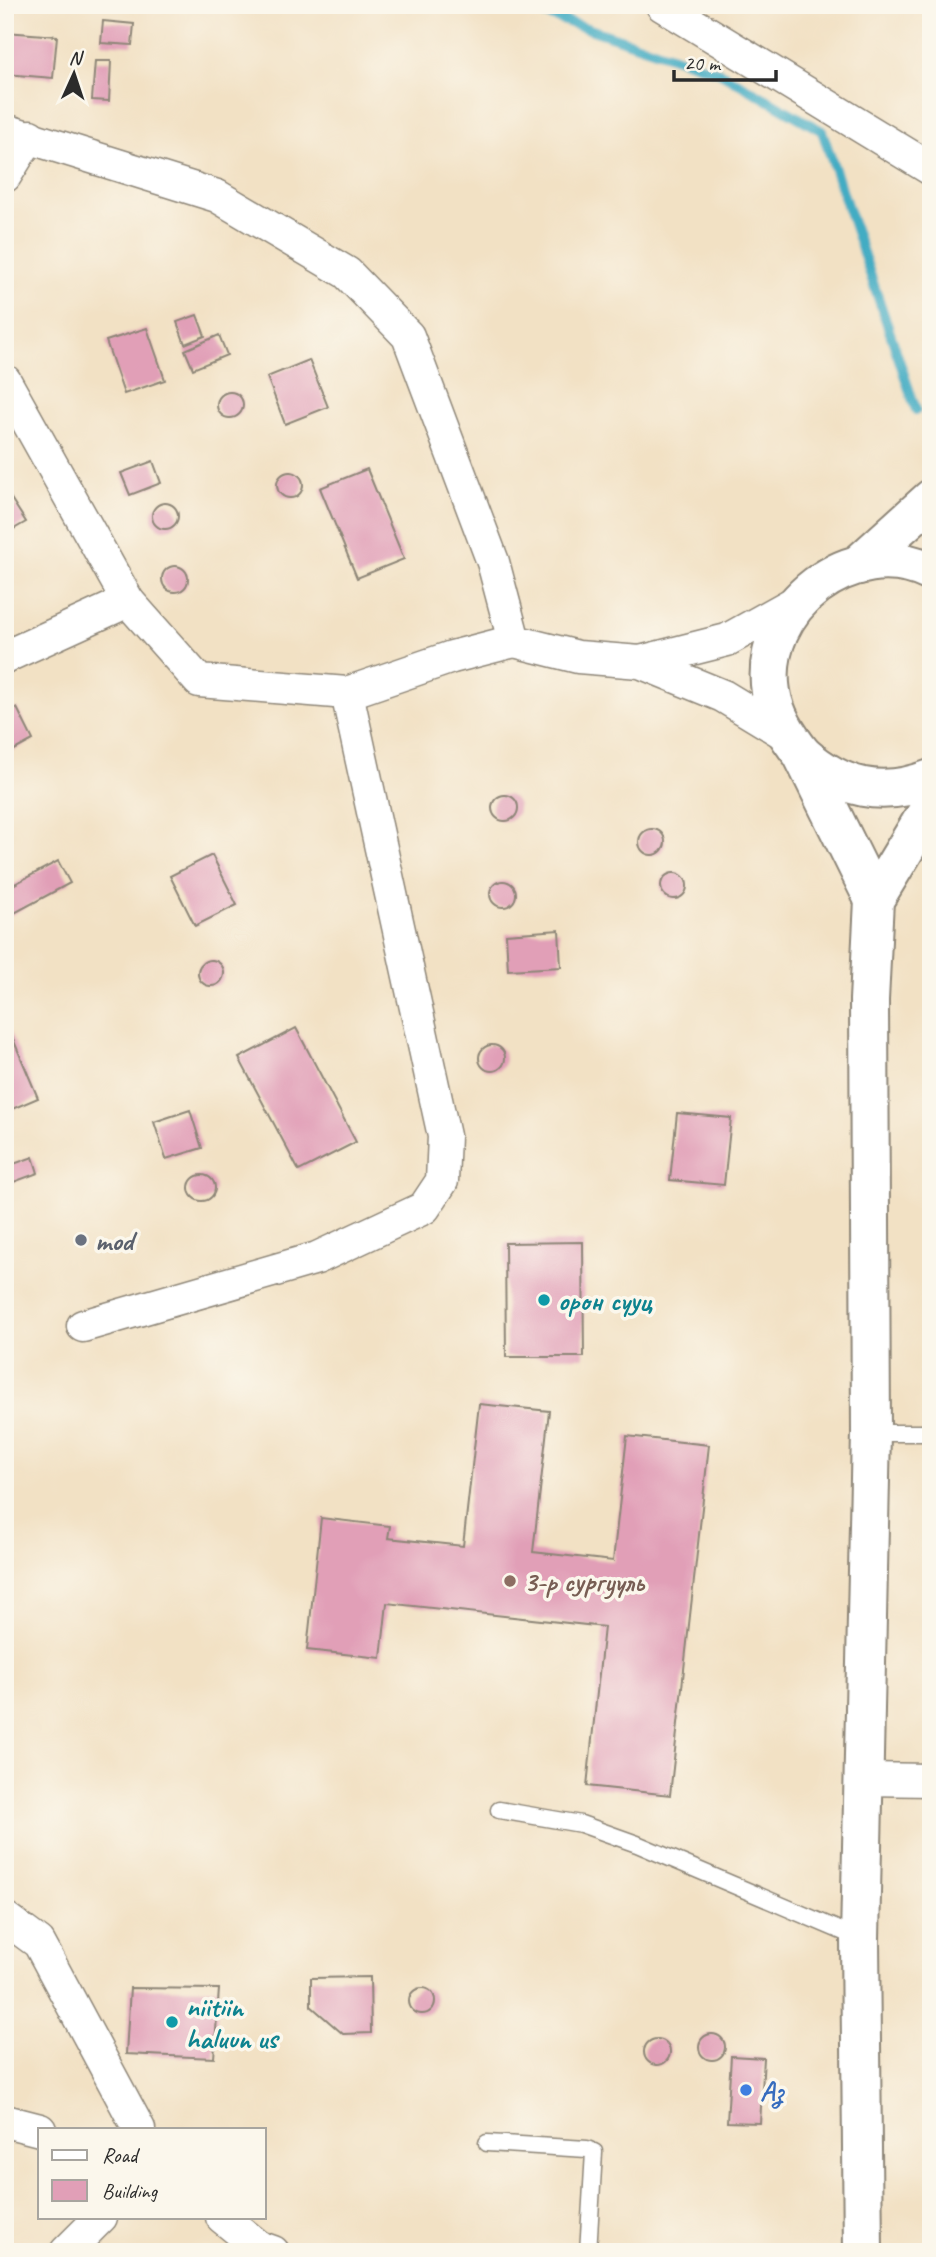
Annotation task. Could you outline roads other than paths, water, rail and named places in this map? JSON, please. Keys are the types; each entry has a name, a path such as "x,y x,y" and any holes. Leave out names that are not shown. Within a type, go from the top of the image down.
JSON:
{"street":[{"path":"662,5 931,169"},
{"path":"5,176 18,133 217,196 348,273 408,336 493,562 514,642"},
{"path":"5,381 128,601 199,681 347,693 453,657 514,642 578,657 640,662 723,696 794,744 820,770 842,781 865,788 889,789 931,779"},
{"path":"858,565 931,499"},
{"path":"874,900 776,713 771,690 770,665 775,641 784,619 816,584 835,572 880,561 902,563 931,572"},
{"path":"640,662 727,639 799,600"},
{"path":"5,657 128,601"},
{"path":"83,1326 317,1258 424,1208 442,1181 444,1136 347,693"},
{"path":"863,2252 860,1939 872,1433 869,1000 874,900 931,806"},
{"path":"863,1779 931,1780"},
{"path":"5,1918 39,1943 138,2128"},
{"path":"5,2120 38,2129"},
{"path":"66,2252 100,2218"},
{"path":"223,2218 259,2247 272,2252"}],"lane":[{"path":"872,1433 931,1433"},
{"path":"499,1810 581,1824 637,1844 860,1939"},
{"path":"487,2143 587,2149 594,2152 588,2252"}],"waterway":[{"path":"517,5 719,72 822,131 916,410"}],"place":[{"name":"mod","path":"81,1240"},
{"name":"орон сууц","path":"544,1300"},
{"name":"3-р сургууль","path":"510,1581"},
{"name":"niitiin haluun us","path":"172,2022"},
{"name":"Аз","path":"746,2090"}]}
